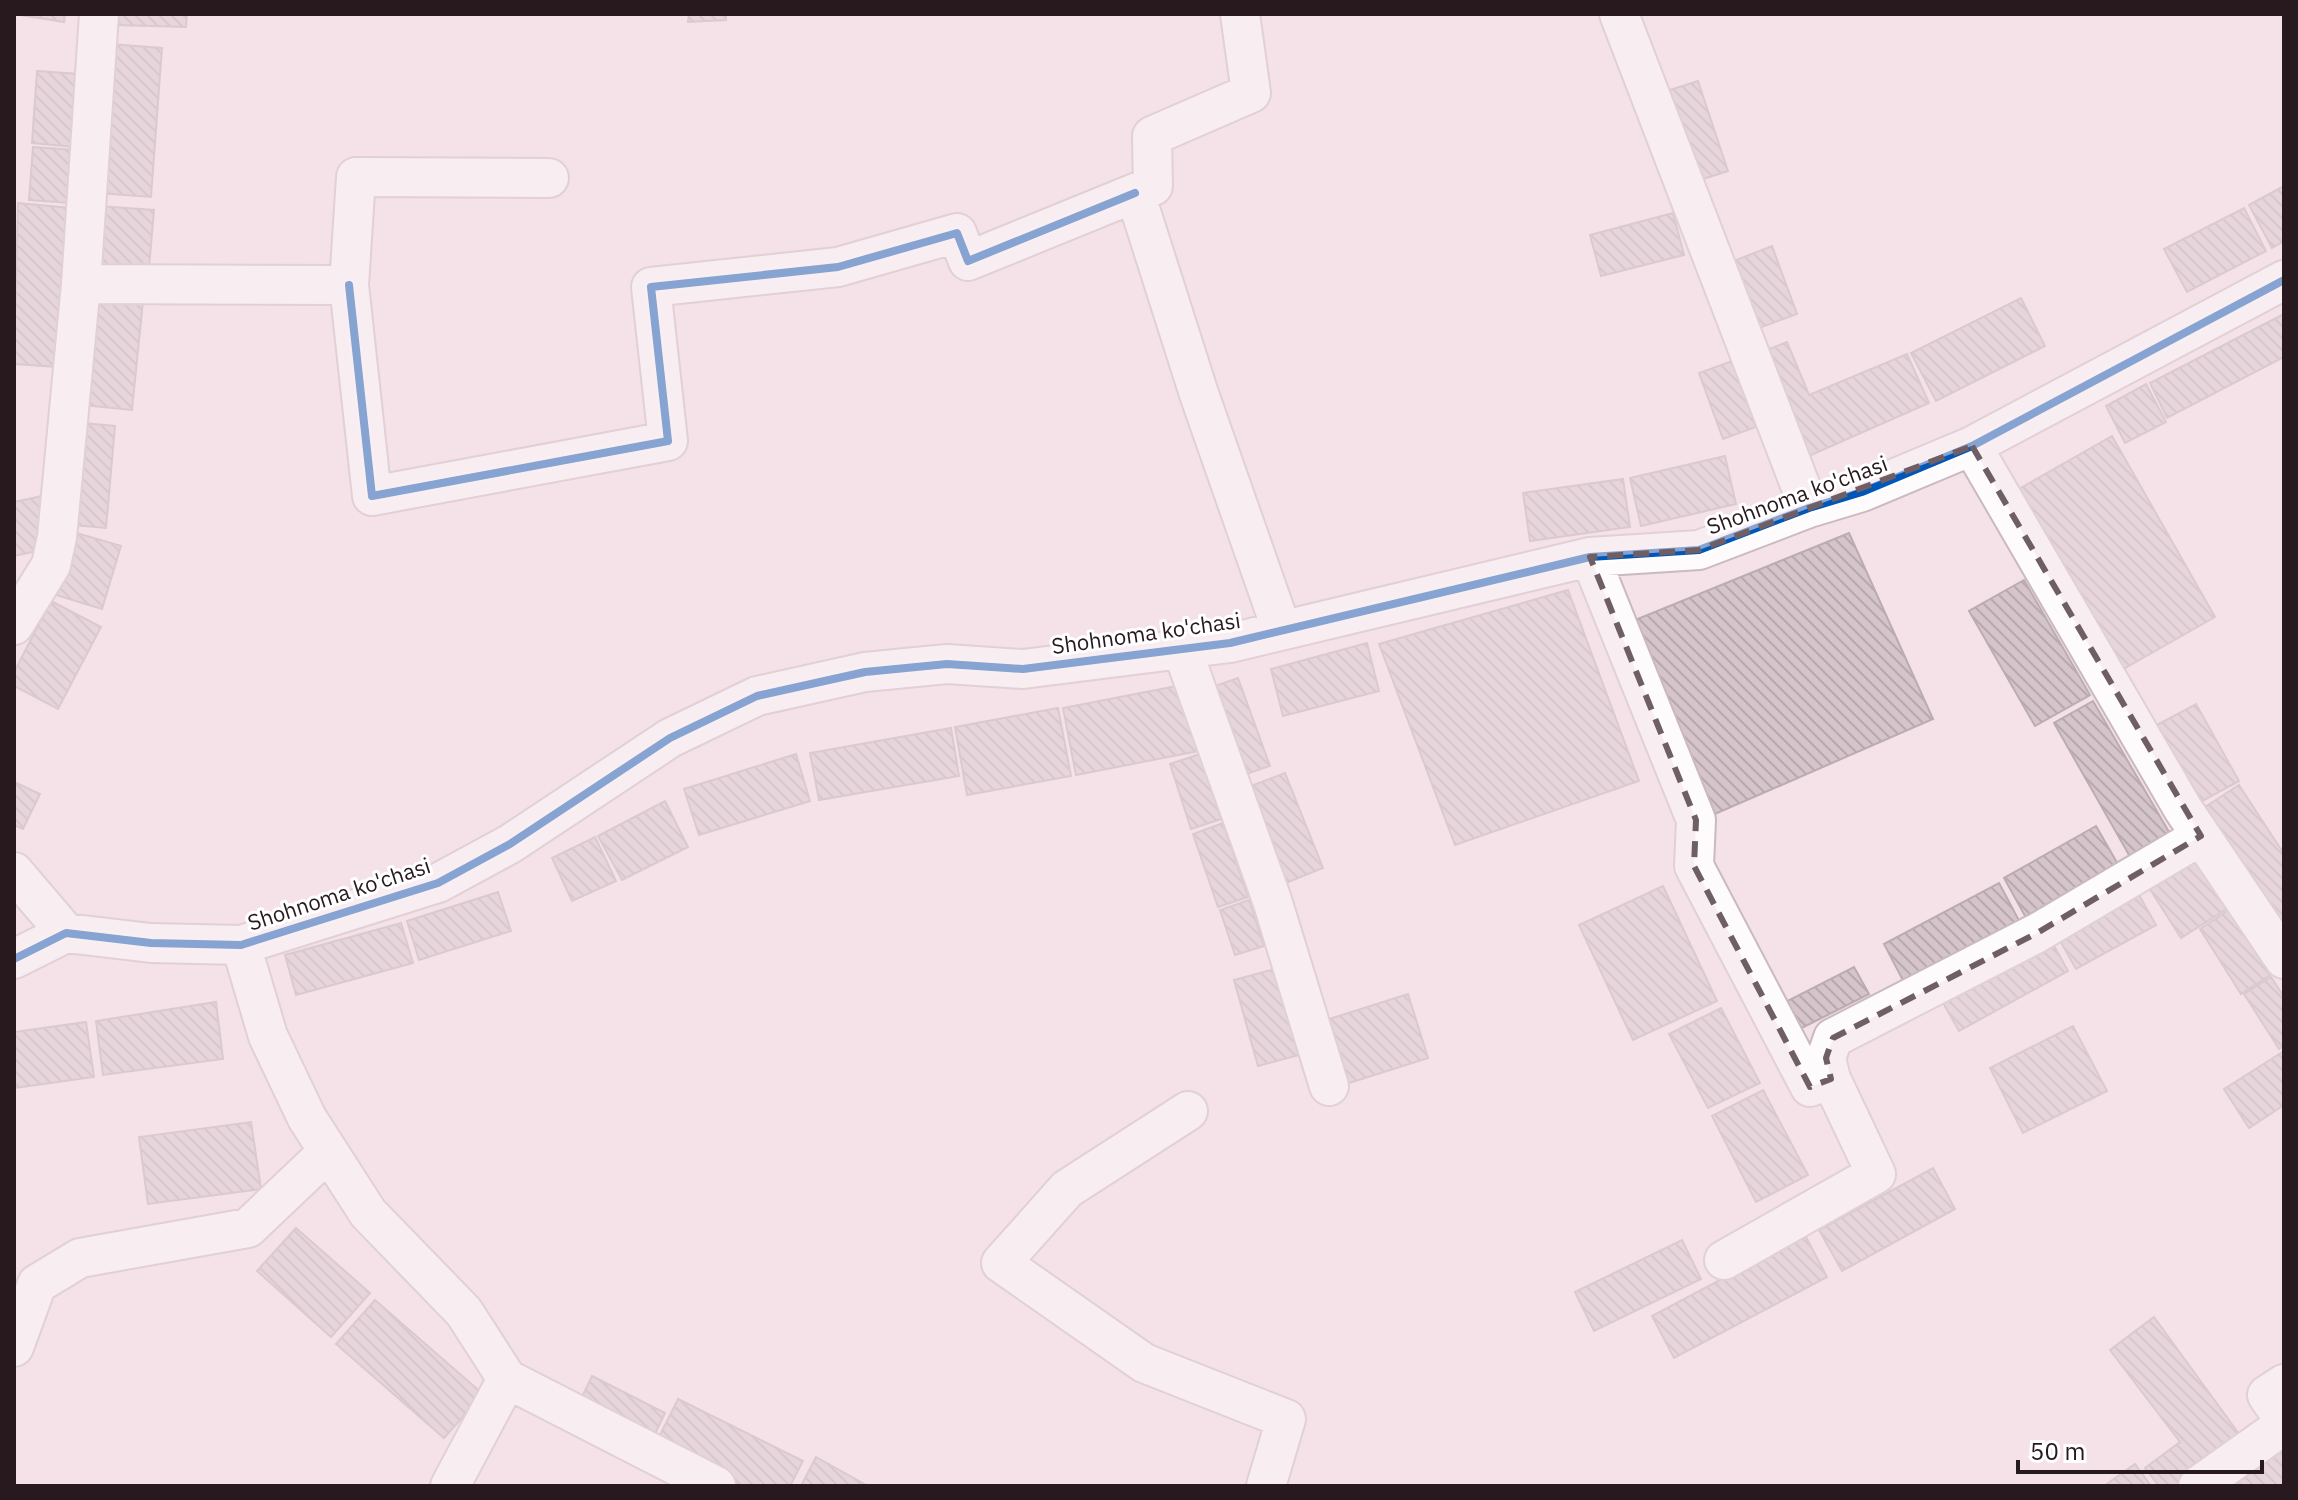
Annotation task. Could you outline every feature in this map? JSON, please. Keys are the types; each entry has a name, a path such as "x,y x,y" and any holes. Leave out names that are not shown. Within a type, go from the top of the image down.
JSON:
{"street":[{"path":"14,625 51,565 57,537 81,284 99,14"},
{"path":"549,178 356,177 349,285 372,496 668,441 651,287 838,267 957,233 968,261 1153,186 1152,136 1251,93 1240,14"},
{"path":"1619,14 1809,508"},
{"path":"1135,193 1199,394 1281,628"},
{"name":"Shohnoma ko'chasi","path":"66,933 151,943 241,945 438,883 510,844 670,738 757,696 865,672 947,664 1023,669 1230,643 1281,628 1590,557 1699,550 1809,508 1862,492 1972,446 2284,280"},
{"path":"81,284 349,285"},
{"path":"1972,446 2201,836 2284,959"},
{"path":"1590,557 1696,820 1694,866 1810,1087 1831,1079"},
{"path":"1182,649 1272,900 1329,1086"},
{"path":"1724,1260 1876,1174 1831,1079 1826,1058 1833,1038 2037,933 2201,836"},
{"path":"14,872 66,933 14,959"},
{"path":"241,945 268,1036 307,1118 368,1213 464,1312 507,1379 716,1486"},
{"path":"1188,1111 1067,1189 1001,1263 1144,1363 1286,1419 1266,1486"},
{"path":"14,1347 37,1284 80,1258 248,1228 328,1152"},
{"path":"450,1486 507,1379"},
{"path":"2198,1486 2284,1423 2267,1395 2284,1384"}],"highlighted area":[{"path":"1972,446 2201,836 2037,933 1833,1038 1826,1058 1831,1079 1810,1087 1694,866 1696,820 1590,557 1699,550"}],"building":[{"path":"14,14 65,14 64,22"},
{"path":"114,14 187,14 186,27 114,25"},
{"path":"689,14 726,14 726,20 688,22"},
{"path":"110,44 162,48 151,197 99,193"},
{"path":"37,71 80,74 74,147 32,143"},
{"path":"1698,81 1728,171 1697,181 1667,91"},
{"path":"33,147 75,150 71,203 29,200"},
{"path":"2284,186 2284,241 2272,248 2249,205"},
{"path":"18,203 70,208 58,367 14,364"},
{"path":"98,206 154,210 149,268 94,264"},
{"path":"2244,208 2266,251 2187,292 2164,249"},
{"path":"1673,213 1684,255 1601,276 1590,235"},
{"path":"1772,246 1797,314 1751,331 1726,264"},
{"path":"94,296 143,301 132,410 83,405"},
{"path":"2021,298 2045,346 1936,401 1911,353"},
{"path":"2284,314 2284,357 2167,418 2150,383"},
{"path":"1787,342 1809,395 1907,354 1929,403 1800,460 1756,354"},
{"path":"1732,361 1756,427 1723,439 1699,373"},
{"path":"2146,384 2166,422 2125,443 2106,406"},
{"path":"83,423 115,426 106,528 74,525"},
{"path":"2112,436 2215,617 2120,671 2017,490"},
{"path":"1725,456 1736,504 1641,526 1630,478"},
{"path":"1623,479 1630,527 1530,541 1523,493"},
{"path":"42,496 42,550 14,556 14,502"},
{"path":"73,532 121,546 102,609 53,594"},
{"path":"1849,533 1933,719 1715,814 1635,620"},
{"path":"2024,580 2090,695 2035,726 1969,611"},
{"path":"1568,590 1639,781 1455,845 1379,644"},
{"path":"51,601 101,627 58,709 14,686 14,672"},
{"path":"1367,643 1379,691 1283,716 1271,669"},
{"path":"1238,678 1270,766 1241,776 1209,688"},
{"path":"1177,686 1199,751 1076,775 1063,708"},
{"path":"2093,701 2173,839 2133,862 2054,723"},
{"path":"2196,704 2239,781 2197,804 2155,726"},
{"path":"1058,708 1071,776 967,795 955,727"},
{"path":"951,728 959,776 819,800 810,753"},
{"path":"796,754 810,801 699,835 684,789"},
{"path":"1200,754 1221,819 1191,829 1170,764"},
{"path":"1285,773 1323,868 1281,885 1243,789"},
{"path":"14,782 40,794 23,829 14,825"},
{"path":"2239,785 2284,854 2284,929 2202,809"},
{"path":"665,801 688,847 622,880 598,836"},
{"path":"1223,823 1248,897 1218,907 1193,834"},
{"path":"2096,826 2123,873 2030,925 2004,878"},
{"path":"595,837 616,881 572,901 552,858"},
{"path":"2196,856 2228,908 2181,938 2148,886"},
{"path":"1999,883 2023,928 1908,990 1884,944"},
{"path":"1663,886 1717,1001 1633,1040 1579,925"},
{"path":"498,892 511,931 419,960 407,921"},
{"path":"2139,895 2156,925 2076,969 2059,939"},
{"path":"1249,900 1264,946 1235,955 1220,910"},
{"path":"2229,910 2270,975 2241,994 2200,929"},
{"path":"401,923 413,963 296,995 285,955"},
{"path":"2052,942 2068,971 1959,1031 1943,1003"},
{"path":"1854,967 1869,994 1790,1034 1776,1007"},
{"path":"1275,969 1299,1055 1258,1066 1234,980"},
{"path":"2271,977 2284,997 2284,1046 2279,1049 2244,994"},
{"path":"1408,994 1428,1058 1343,1085 1323,1021"},
{"path":"216,1002 223,1059 103,1075 96,1021"},
{"path":"1721,1008 1760,1083 1708,1108 1669,1034"},
{"path":"86,1022 94,1077 14,1088 14,1032"},
{"path":"2073,1026 2107,1091 2023,1133 1990,1068"},
{"path":"2284,1051 2284,1105 2249,1128 2224,1089"},
{"path":"1763,1090 1808,1175 1756,1202 1712,1116"},
{"path":"251,1122 261,1189 148,1204 139,1137"},
{"path":"1933,1168 1955,1209 1842,1271 1819,1230"},
{"path":"296,1228 370,1293 331,1337 257,1271"},
{"path":"1805,1235 1827,1277 1674,1358 1652,1316"},
{"path":"1682,1240 1701,1279 1594,1331 1575,1292"},
{"path":"375,1300 483,1394 444,1438 336,1344"},
{"path":"2154,1317 2242,1438 2177,1486 2159,1486 2145,1468 2180,1442 2110,1350"},
{"path":"592,1376 665,1413 652,1440 579,1403"},
{"path":"678,1399 803,1461 790,1486 742,1486 656,1443"},
{"path":"2284,1445 2284,1486 2229,1486"},
{"path":"816,1457 868,1486 801,1486"},
{"path":"2135,1464 2151,1486 2104,1486"}],"cycle path":[{"path":"349,285 372,496 668,441 651,287 838,267 957,233 968,261 1135,193"},
{"path":"14,959 66,933 151,943 241,945 438,883 510,844 670,738 757,696 865,672 947,664 1023,669 1230,643 1590,557 1699,550 1809,508 1862,492 1972,446 2284,280"}]}
